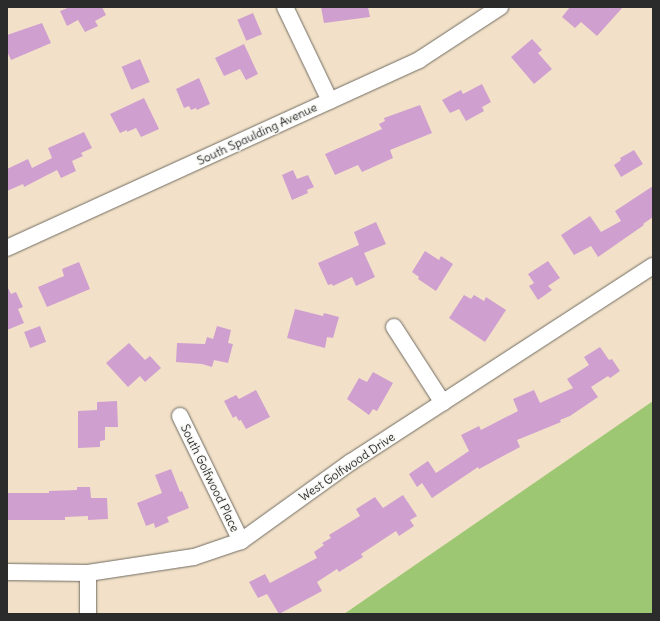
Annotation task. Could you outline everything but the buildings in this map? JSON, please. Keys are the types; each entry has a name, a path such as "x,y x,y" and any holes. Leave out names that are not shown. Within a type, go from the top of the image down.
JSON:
{"street":[{"path":"284,7 330,101"},
{"name":"South Spaulding Avenue","path":"7,248 419,60 500,7"},
{"name":"West Golfwood Drive","path":"7,572 88,572 194,557 241,541 351,462 653,266"},
{"path":"394,327 444,403"},
{"name":"South Golfwood Place","path":"180,416 241,541"},
{"path":"88,572 88,614"}],"green space":[{"path":"653,401 653,614 344,614"}]}
